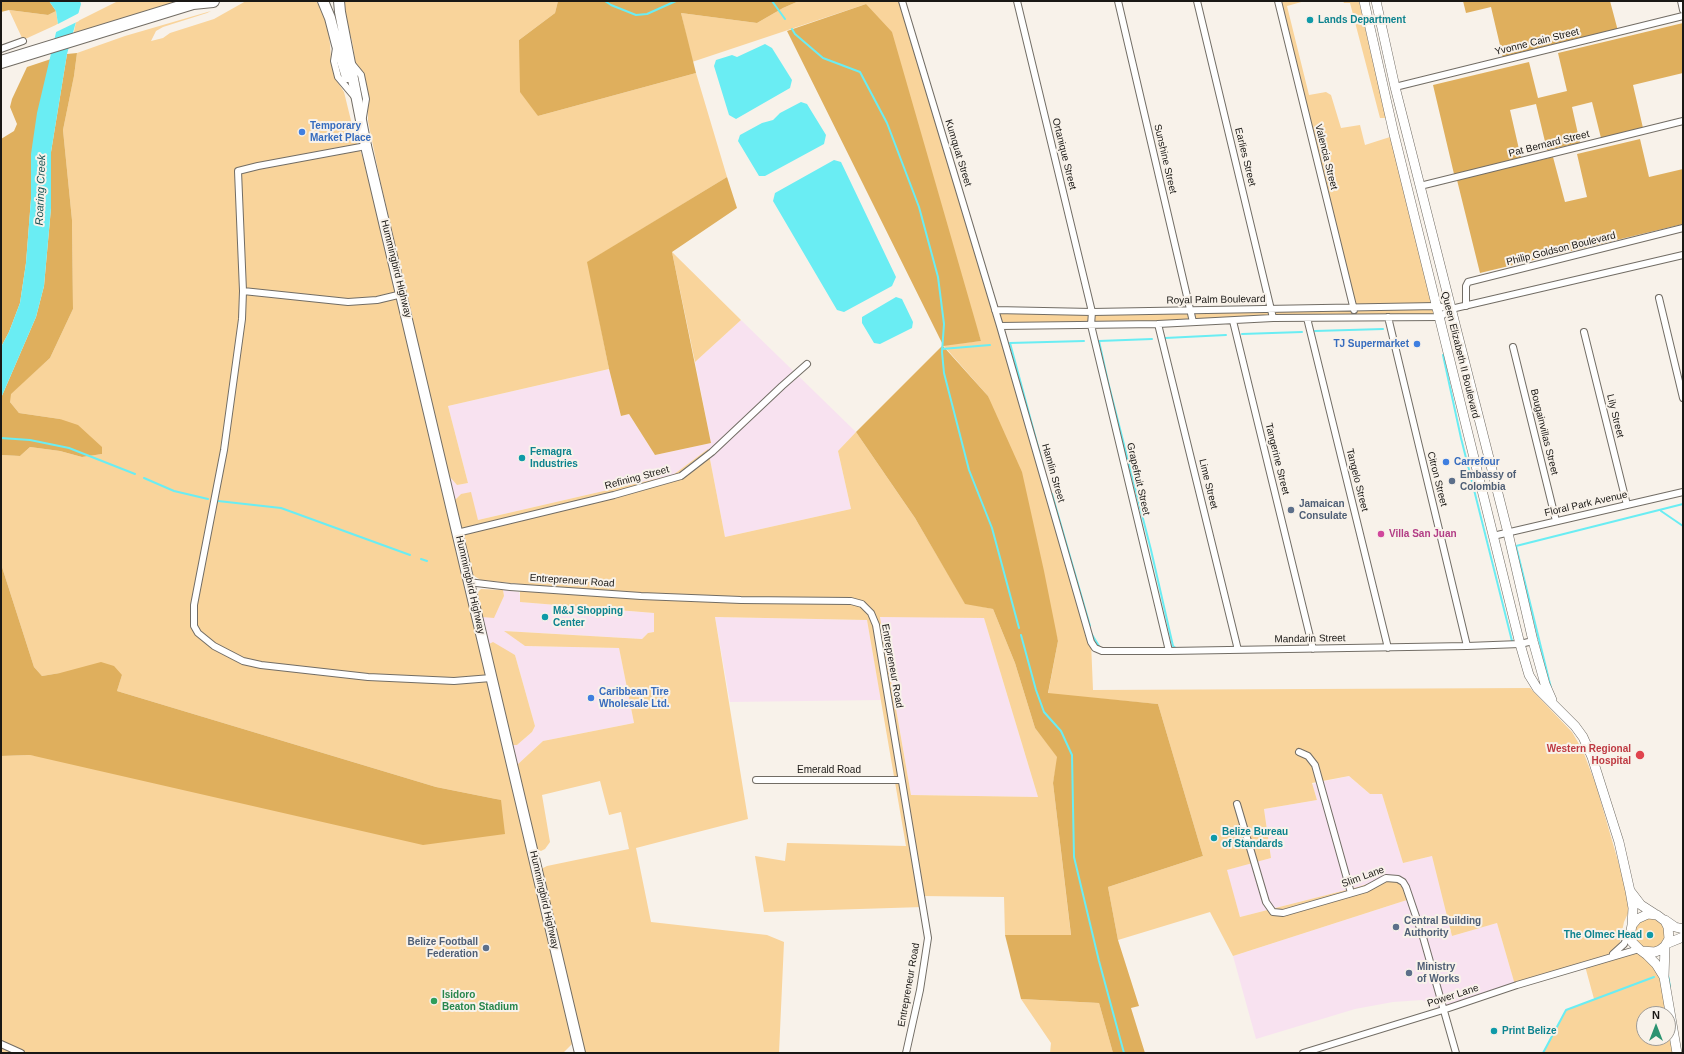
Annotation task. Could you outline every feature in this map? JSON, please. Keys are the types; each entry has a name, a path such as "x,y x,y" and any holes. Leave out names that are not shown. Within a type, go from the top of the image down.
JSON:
{"highway":[{"path":"1,62 195,2 213,1"}],"main road":[{"name":"Hummingbird Highway","path":"323,1 329,12 337,45 361,121"},
{"name":"Hummingbird Highway","path":"340,1 340,12 366,146 580,1053"}],"street":[{"name":"Kumquat Street","path":"902,1 995,310"},
{"name":"Ortanique Street","path":"1017,1 1092,312"},
{"name":"Sunshine Street","path":"1118,1 1193,322"},
{"name":"Earlies Street","path":"1197,1 1273,318"},
{"name":"Valencia Street","path":"1278,1 1356,317"},
{"name":"Queen Elizabeth II Boulevard","path":"1364,1 1393,130 1520,644 1529,675 1537,688 1575,726 1583,737 1592,757 1618,842 1630,891 1633,908 1631,927"},
{"name":"Queen Elizabeth II Boulevard","path":"1376,1 1395,87 1508,533 1533,642 1545,684 1555,706"},
{"path":"1681,1 1683,10"},
{"name":"Yvonne Cain Street","path":"1395,87 1683,16"},
{"path":"1369,26 1381,24"},
{"path":"1,49 23,41"},
{"name":"Pat Bernard Street","path":"1420,186 1683,121"},
{"path":"1393,130 1405,127"},
{"path":"366,146 238,171 243,290 239,344 224,450 194,605 194,626 202,636 214,646 242,661 261,665 368,677 454,682 491,678"},
{"name":"Philip Goldson Boulevard","path":"1466,306 1466,286 1468,282 1683,228"},
{"path":"1440,316 1451,309 1683,255"},
{"path":"243,290 348,302 377,300 402,294"},
{"path":"1659,298 1683,398"},
{"name":"Royal Palm Boulevard","path":"995,310 1092,312 1437,306 1451,309"},
{"name":"Hamlin Street","path":"995,310 1091,642"},
{"name":"Grapefruit Street","path":"1092,312 1091,325 1169,651"},
{"name":"Royal Palm Boulevard","path":"1000,326 1158,324 1273,318 1440,316"},
{"name":"Citron Street","path":"1388,317 1467,646"},
{"name":"Tangelo Street","path":"1307,318 1388,648"},
{"name":"Tangerine Street","path":"1233,321 1313,649"},
{"name":"Lime Street","path":"1158,324 1238,650"},
{"name":"Lily Street","path":"1584,332 1627,505"},
{"name":"Bougainvillas Street","path":"1513,347 1556,521"},
{"name":"Refining Street","path":"458,533 614,495 681,476 712,452 807,364"},
{"name":"Floral Park Avenue","path":"1493,536 1683,492"},
{"name":"Entrepreneur Road","path":"468,582 510,587 641,596 741,600 851,601 862,604 871,613 876,625 928,938 920,990 906,1053"},
{"name":"Mandarin Street","path":"1091,642 1095,648 1102,651 1388,648 1520,644 1533,642"},
{"path":"1300,752 1308,756 1314,765 1351,893"},
{"name":"Emerald Road","path":"756,780 902,780"},
{"name":"Slim Lane","path":"1237,804 1266,902 1273,912 1283,913 1366,889 1386,878 1398,879 1403,882 1423,937 1456,1053"},
{"name":"Queen Elizabeth II Boulevard","path":"1630,891 1641,905 1675,927 1683,929"},
{"path":"1664,978 1656,964 1632,942 1631,927 1642,915 1648,914 1659,916 1668,927 1670,933 1666,945 1664,978 1677,1053"},
{"name":"Power Lane","path":"1608,957 1618,951 1624,944 1631,927"},
{"path":"1640,950 1654,952 1683,937"},
{"name":"Power Lane","path":"1303,1053 1444,1010 1517,985 1608,957 1640,950"},
{"path":"1,1044 21,1053"}],"shaded area":[{"path":"1,1 49,1 56,11 48,15 9,10 1,12"},
{"path":"118,1 185,1 73,36 76,22"},
{"path":"246,1 316,1 326,16 331,60 335,78 344,92 356,141 362,155 373,198 573,1043 563,1053 1,1053 1,756 30,755 501,800 436,787 117,691 122,675 60,673 42,676 34,667 1,564 1,455 20,456 30,447 60,451 82,457 102,454 60,419 19,413 10,402 10,394 50,358 73,309 72,220 63,130 77,53 125,36 211,11 163,27 156,31 151,41 163,38 170,33 214,19"},
{"path":"344,1 558,1 555,13 519,40 538,116 696,73 727,177 588,262 609,369 448,406 468,483 457,485 449,476 380,180 368,121 368,99 356,65 352,41 346,20"},
{"path":"558,1 799,1 783,8 757,23 681,13 696,73 538,116 520,92 519,40 555,13"},
{"path":"799,1 904,1 995,310 1353,308 1278,1 1305,1 1287,6 1309,95 1326,92 1331,95 1341,128 1360,125 1365,145 1390,137 1440,317 1000,326 1091,642 1093,690 1530,688 1572,732 1583,751 1596,785 1627,892 1629,911 1624,922 1619,946 1615,951 1603,958 1638,949 1632,942 1637,919 1661,917 1669,939 1648,953 1664,977 1669,1006 1636,1006 1636,1046 1676,1046 1677,1053 1543,1053 1566,1010 1594,999 1585,966 1515,985 1497,923 1452,936 1432,856 1403,863 1382,794 1370,794 1349,776 1312,783 1317,800 1264,809 1271,858 1227,870 1240,917 1358,887 1386,878 1398,879 1410,899 1233,956 1210,912 1118,940 1108,887 1203,856 1158,704 1048,694 1058,641 988,396 943,345 981,341 866,4 692,62 681,13 757,23 783,8"},
{"path":"1343,1 1359,1 1386,118 1380,118 1350,3 1344,3"},
{"path":"1463,1 1610,1 1618,31 1503,58 1491,7 1466,13"},
{"path":"866,4 892,32 981,341 943,346 988,396 1022,472 1058,641 1048,693 1158,704 1203,856 1108,887 1118,940 1139,1006 1131,1008 1145,1053 1113,1053 1099,1003 1021,999 1005,935 1071,935 1053,783 1057,757 1035,728 1015,663 993,609 965,604 915,518 856,432 943,345 787,31"},
{"path":"9,10 48,15 56,11 58,24 23,40"},
{"path":"1683,23 1683,73 1633,85 1643,128 1601,138 1592,102 1572,107 1580,143 1547,150 1536,104 1510,110 1521,158 1454,174 1433,85 1529,62 1538,98 1567,91 1558,53"},
{"path":"77,53 63,130 72,220 73,309 50,358 11,394 10,402 19,413 60,419 78,425 102,447 102,454 82,457 60,451 30,447 20,456 1,455 1,398 36,317 44,286 51,208 51,152 67,54"},
{"path":"51,59 47,75 31,199 26,263 20,303 9,332 1,347 1,139 14,131 17,124 10,107 12,99 27,67"},
{"path":"1640,139 1649,177 1683,169 1683,224 1480,273 1457,180 1553,157 1565,202 1587,197 1577,154"},
{"path":"727,177 737,208 672,252 711,443 655,455 629,414 621,416 609,369 587,262"},
{"path":"672,252 741,320 695,362"},
{"path":"741,320 856,432 838,451 851,509 725,537 708,449 673,475 478,520 461,494 455,500 449,476 457,485 468,483 448,406 609,369 621,416 629,414 655,455 711,443 695,362"},
{"path":"856,432 915,518 965,603 993,609 1015,663 1035,728 1058,757 1053,783 1071,936 1005,935 1004,897 921,896 923,907 764,912 755,856 785,861 787,843 906,846 867,620 715,617 748,819 636,848 651,922 767,935 784,942 779,1053 584,1053 541,869 547,866 629,849 621,812 609,815 600,781 542,795 550,842 545,849 541,851 536,849 517,765 543,741 634,723 619,648 525,646 504,631 642,639 648,633 654,632 654,613 520,602 520,584 481,580 472,575 455,500 461,494 471,492 478,520 673,475 708,449 725,537 851,509 838,451","holes":["880,617 984,618 1038,797 911,795"]},
{"path":"1,564 34,667 42,676 60,673 101,662 114,666 122,675 117,691 436,787 501,800 505,834 423,845 30,755 1,756"},
{"path":"481,589 503,590 504,596 494,618 482,617 477,593"},
{"path":"503,590 519,592 521,602 654,613 654,632 648,633 642,639 505,631 525,646 619,648 634,723 543,741 517,765 512,745 517,745 532,732 535,726 515,655 489,644 482,617 494,617 504,596"},
{"path":"880,616 984,618 1038,797 911,795"},
{"path":"715,617 867,620 881,700 730,702"},
{"path":"493,642 515,655 535,726 532,732 517,745 512,745 489,644"},
{"path":"1349,776 1370,794 1382,794 1403,863 1432,856 1452,936 1497,923 1515,985 1443,1010 1422,1000 1393,1002 1355,1009 1256,1039 1233,956 1410,899 1386,878 1358,887 1240,917 1226,870 1271,858 1264,809 1317,800 1312,784"},
{"path":"1021,999 1099,1003 1113,1053 1050,1053 1051,1043"}],"water":[{"name":"Roaring Creek","path":"49,1 80,1 81,4 67,54 51,152 51,208 44,286 36,317 1,398 1,347 9,332 20,303 26,263 31,199 31,154 37,113 58,24 56,11"},
{"path":"765,44 772,48 792,80 790,88 736,119 729,115 714,66 716,60 732,55 737,57"},
{"path":"801,102 807,104 826,135 824,144 765,176 759,176 738,141 740,135 762,123 773,120 780,113"},
{"path":"834,160 841,162 896,277 892,286 844,312 837,310 773,201 775,193"},
{"path":"896,297 902,299 913,322 912,328 880,344 874,343 862,323 862,317"}],"pier":[{"path":"81,12 79,21 54,33 56,25"}],"waterway":[{"path":"605,1 636,15 647,14 676,1"},
{"path":"772,1 785,19"},
{"path":"792,29 795,34 823,58 860,72 887,123 919,207 938,277 944,324 942,352 944,373 969,470 992,528 1019,628"},
{"path":"1315,331 1383,329"},
{"path":"1242,334 1302,332"},
{"path":"1165,338 1226,335"},
{"path":"1152,339 1099,341 1151,550 1173,646 1177,649"},
{"path":"1044,469 1010,343 1084,341"},
{"path":"942,349 990,345"},
{"path":"1443,355 1461,438 1512,641"},
{"path":"1,438 30,440 69,448 135,474"},
{"path":"144,478 174,491 208,499"},
{"path":"1052,494 1090,626"},
{"path":"218,501 281,508 410,555"},
{"path":"1551,688 1516,546 1683,504"},
{"path":"1661,511 1683,526"},
{"path":"421,559 427,561"},
{"path":"1091,633 1099,646"},
{"path":"1021,635 1036,690 1044,712 1061,731 1072,755 1074,857 1099,961 1124,1053"},
{"path":"1668,975 1670,987"},
{"path":"1543,1053 1566,1010 1654,977"}],"place":[{"name":"Lands Department","path":"1310,20"},
{"name":"Temporary Market Place","path":"302,132"},
{"name":"TJ Supermarket","path":"1417,344"},
{"name":"Femagra Industries","path":"522,458"},
{"name":"Carrefour","path":"1446,462"},
{"name":"Embassy of Colombia","path":"1452,481"},
{"name":"Jamaican Consulate","path":"1291,510"},
{"name":"Villa San Juan","path":"1381,534"},
{"name":"M&J Shopping Center","path":"545,617"},
{"name":"Caribbean Tire Wholesale Ltd.","path":"591,698"},
{"name":"Western Regional Hospital","path":"1640,755"},
{"name":"Belize Bureau of Standards","path":"1214,838"},
{"name":"Central Building Authority","path":"1396,927"},
{"name":"The Olmec Head","path":"1650,935"},
{"name":"Belize Football Federation","path":"486,948"},
{"name":"Ministry of Works","path":"1409,973"},
{"name":"Isidoro Beaton Stadium","path":"434,1001"},
{"name":"Print Belize","path":"1494,1031"}]}
